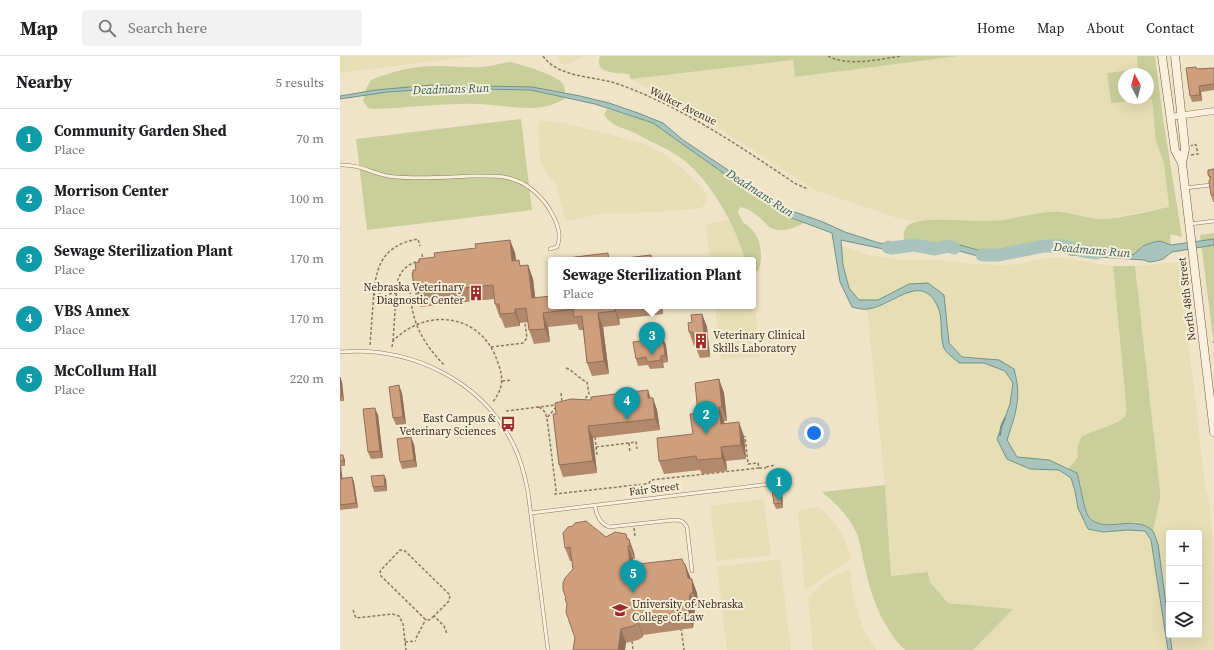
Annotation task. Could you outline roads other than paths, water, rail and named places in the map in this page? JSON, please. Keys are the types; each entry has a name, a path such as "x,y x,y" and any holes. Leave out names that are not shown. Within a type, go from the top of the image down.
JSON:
{"main road":[{"name":"North 48th Street","path":"1162,56 1175,150 1182,163"},
{"name":"North 48th Street","path":"1175,56 1185,149 1182,163 1214,432"}],"street":[{"path":"1170,117 1214,112"}],"lane":[{"path":"1175,56 1180,56"},
{"path":"340,165 354,165 377,174 397,178 491,176 515,180 539,196 550,210 559,232 557,247 550,249"},
{"path":"1185,188 1211,185"},
{"path":"1190,224 1214,221"},
{"path":"340,352 352,351 396,354 430,366 459,382 471,391 493,414 514,446 526,478 548,650"},
{"name":"Fair Street","path":"531,513 779,483"},
{"path":"595,505 596,513 605,525 616,527 674,520 680,520 683,522 687,527 692,571"}],"water":[{"path":"431,85 532,87 609,103 663,123 683,140 755,188 778,206 823,222 845,232 879,243 906,246 953,243 988,253 1057,242 1076,252 1086,249 1133,255 1143,246 1154,242 1160,241 1171,245 1214,239 1214,245 1172,252 1163,259 1149,262 1144,260 1070,255 1058,247 1018,251 985,258 952,249 911,248 888,250 841,240 843,265 849,288 859,300 878,300 909,284 928,283 944,295 949,343 962,357 999,360 1014,369 1018,388 1018,397 1007,440 1017,457 1049,460 1077,473 1088,516 1094,522 1110,525 1136,523 1144,525 1152,530 1158,544 1166,605 1166,637 1151,540 1145,531 1128,530 1103,532 1088,529 1078,508 1071,478 1059,470 1030,469 1007,459 997,439 1010,404 1013,383 1005,371 984,363 959,363 947,352 944,348 942,338 939,310 930,296 923,291 914,291 877,307 862,309 852,307 840,282 832,233 789,217 767,204 653,123 595,104 531,90 431,89 387,92 340,99 340,96 376,90"},
{"path":"1166,638 1170,638 1172,650 1168,650"}],"waterway":[{"name":"Deadmans Run","path":"888,247 892,248 914,245 935,249 949,246 954,248"},
{"name":"Deadmans Run","path":"982,255 999,255 1044,246 1063,246 1097,253"},
{"path":"1000,435 1001,427 1005,418"}],"place":[{"name":"Nebraska Veterinary Diagnostic Center","path":"476,293"},
{"name":"Veterinary Clinical Skills Laboratory","path":"701,341"},
{"name":"Sewage Sterilization Plant","path":"652,355"},
{"name":"VBS Annex","path":"627,420"},
{"name":"East Campus & Veterinary Sciences","path":"508,424"},
{"name":"Morrison Center","path":"706,434"},
{"name":"Community Garden Shed","path":"779,501"},
{"name":"McCollum Hall","path":"633,593"},
{"name":"University of Nebraska College of Law","path":"620,610"}]}
